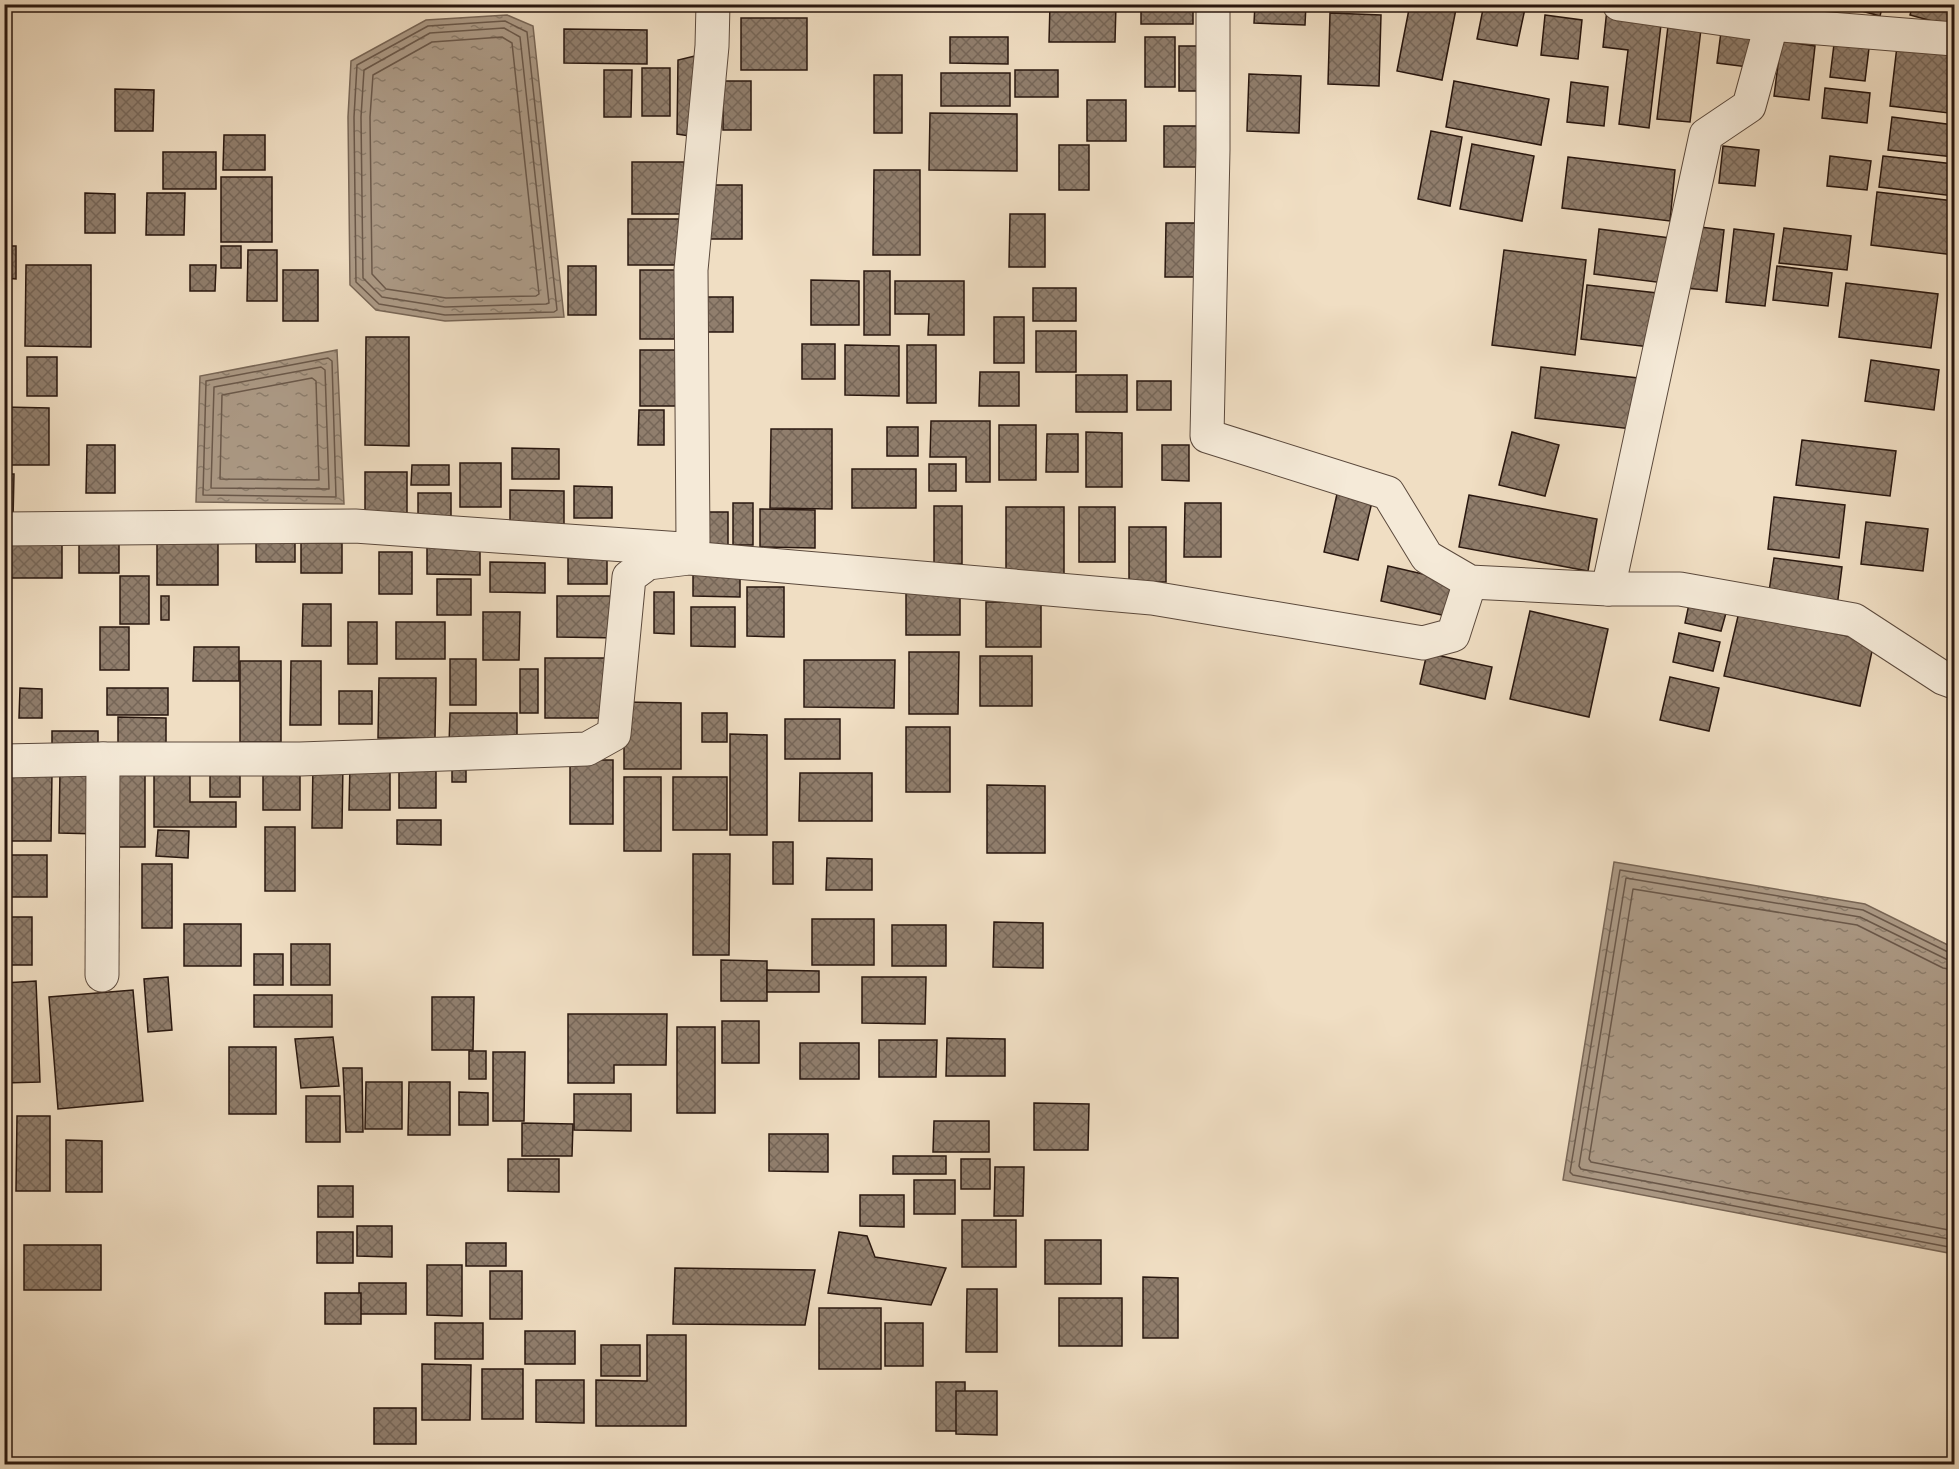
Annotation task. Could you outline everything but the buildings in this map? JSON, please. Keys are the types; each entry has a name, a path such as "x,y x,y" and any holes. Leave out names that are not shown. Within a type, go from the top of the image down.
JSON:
{"street":[{"path":"4,529 356,526 682,549 690,545 693,541 691,270 712,46 713,4"},
{"path":"1213,4 1213,150 1207,436 1388,493 1427,557 1470,582 1608,589 1680,589 1854,620 1943,678 1954,682"},
{"path":"1619,4 1745,22 1775,14 1954,39"},
{"path":"1608,589 1706,135 1749,106 1775,14"},
{"path":"4,761 309,759 587,749 614,734 628,577 648,564 688,558 1131,596 1422,643 1453,634 1470,582"},
{"path":"102,975 103,759"}],"water":[{"path":"507,15 533,26 564,317 445,321 376,310 350,285 348,117 351,61 426,20"},
{"path":"337,350 344,504 196,502 200,376"},
{"path":"1614,862 1865,904 1954,948 1954,1254 1563,1180"}]}
